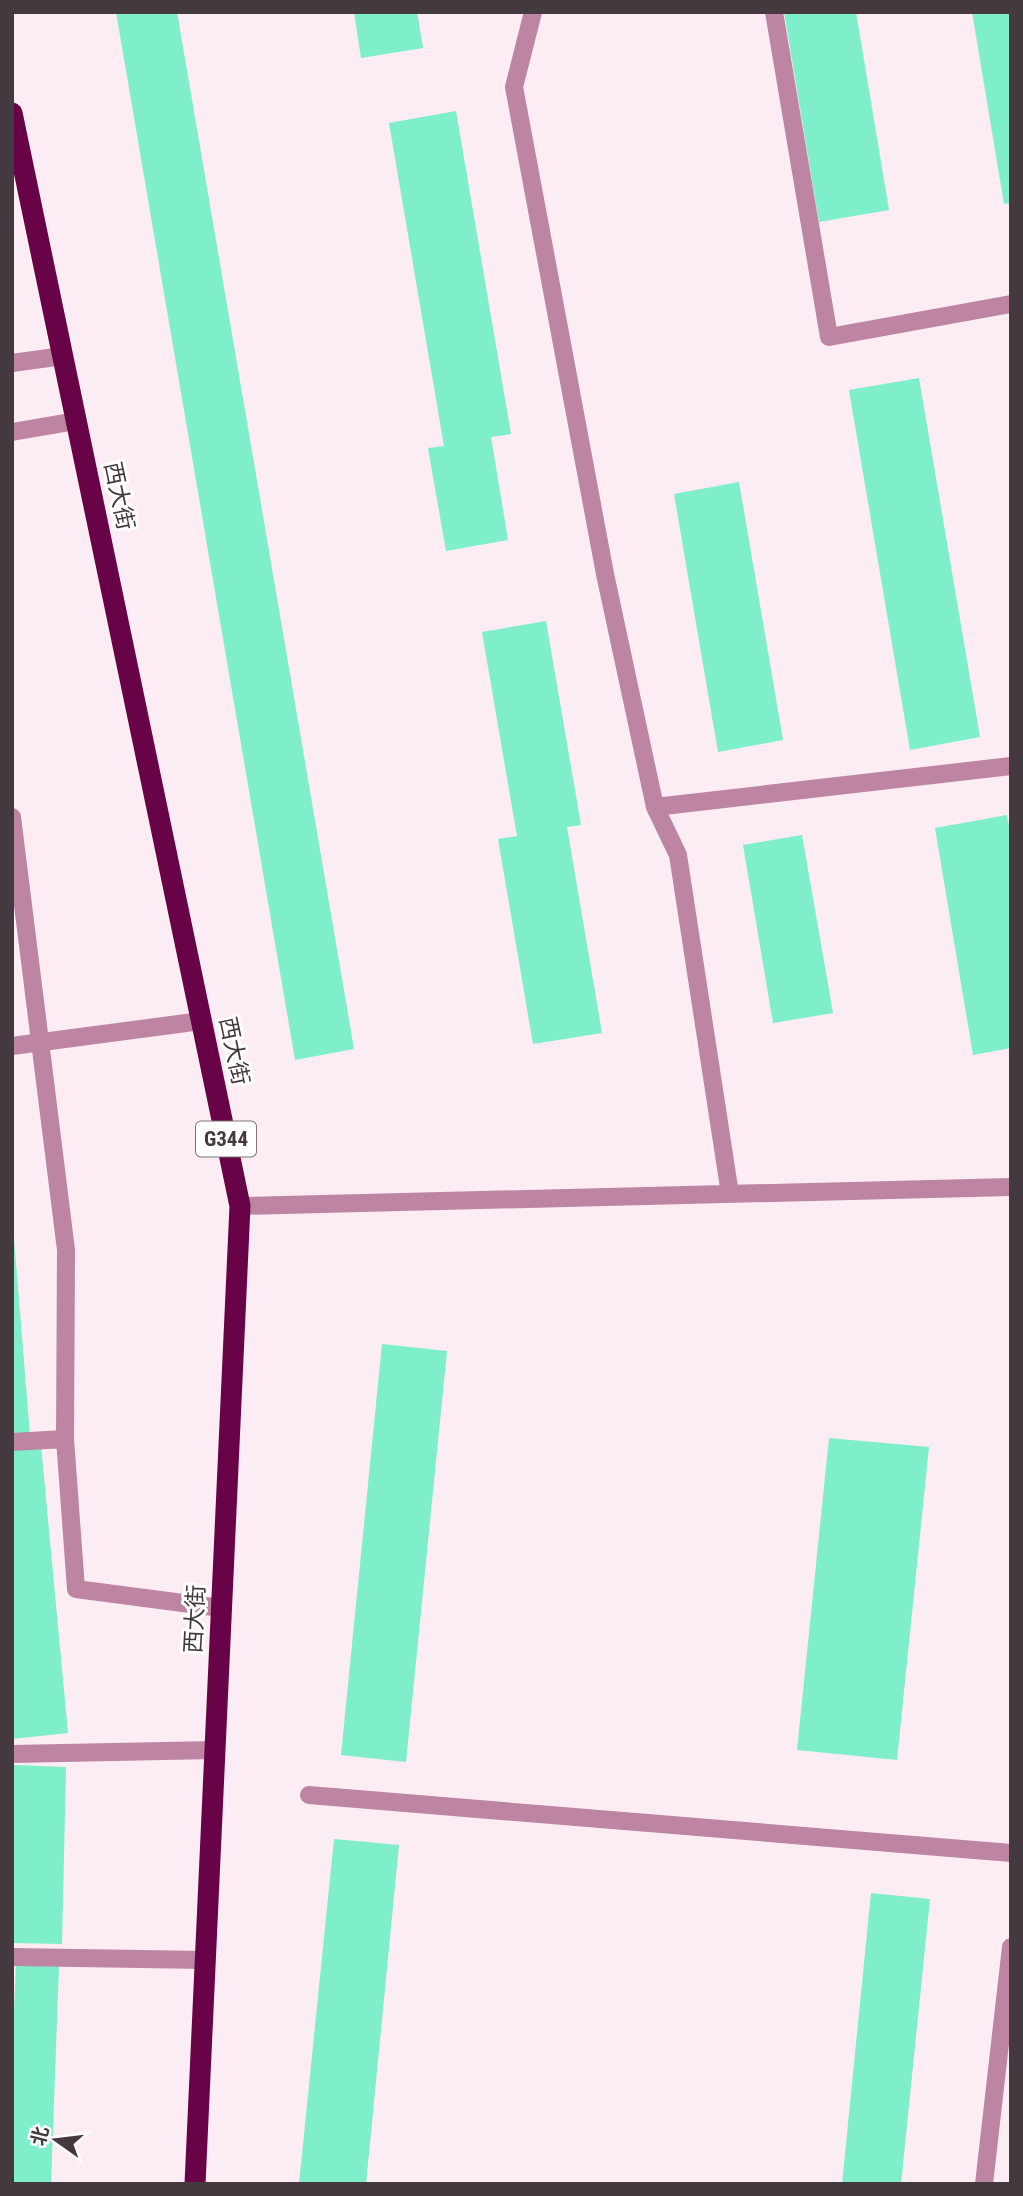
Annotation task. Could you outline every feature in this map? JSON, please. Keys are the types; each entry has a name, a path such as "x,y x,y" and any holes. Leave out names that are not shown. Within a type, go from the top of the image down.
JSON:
{"highway":[{"name":"西大街","path":"12,113 240,1206 195,2184"}],"street":[{"path":"533,12 514,87 606,574 655,807 678,855 730,1194"},
{"path":"774,12 829,337 1011,304"},
{"path":"12,363 63,356"},
{"path":"12,432 76,421"},
{"path":"655,807 1011,766"},
{"path":"12,817 66,1250 65,1439 76,1589 221,1608"},
{"path":"12,1046 201,1021"},
{"path":"240,1206 1011,1187"},
{"path":"12,1442 65,1439"},
{"path":"12,1754 215,1750"},
{"path":"309,1795 1011,1853"},
{"path":"984,2184 1011,1947"},
{"path":"12,1957 205,1960"}],"building":[{"path":"116,12 177,12 354,1049 295,1060"},
{"path":"354,12 417,12 423,48 361,58"},
{"path":"784,12 856,12 889,210 819,222"},
{"path":"972,12 1011,12 1011,203 1004,204"},
{"path":"456,111 511,434 491,437 508,540 446,551 428,448 444,446 389,123"},
{"path":"919,378 980,737 910,750 849,390"},
{"path":"739,482 783,740 718,752 674,494"},
{"path":"546,621 581,825 567,827 602,1033 533,1044 498,839 517,836 482,632"},
{"path":"1007,815 1011,838 1011,1048 973,1055 935,828"},
{"path":"802,835 833,1013 773,1023 743,845"},
{"path":"12,1239 30,1435 12,1436"},
{"path":"382,1344 447,1351 406,1762 341,1755"},
{"path":"829,1438 929,1447 897,1760 797,1750"},
{"path":"41,1445 68,1733 12,1739 12,1448"},
{"path":"14,1765 66,1767 62,1944 12,1943"},
{"path":"334,1839 399,1845 366,2184 299,2184"},
{"path":"871,1893 930,1899 901,2184 842,2184"},
{"path":"16,1964 59,1966 51,2184 12,2184 12,2058"}]}
